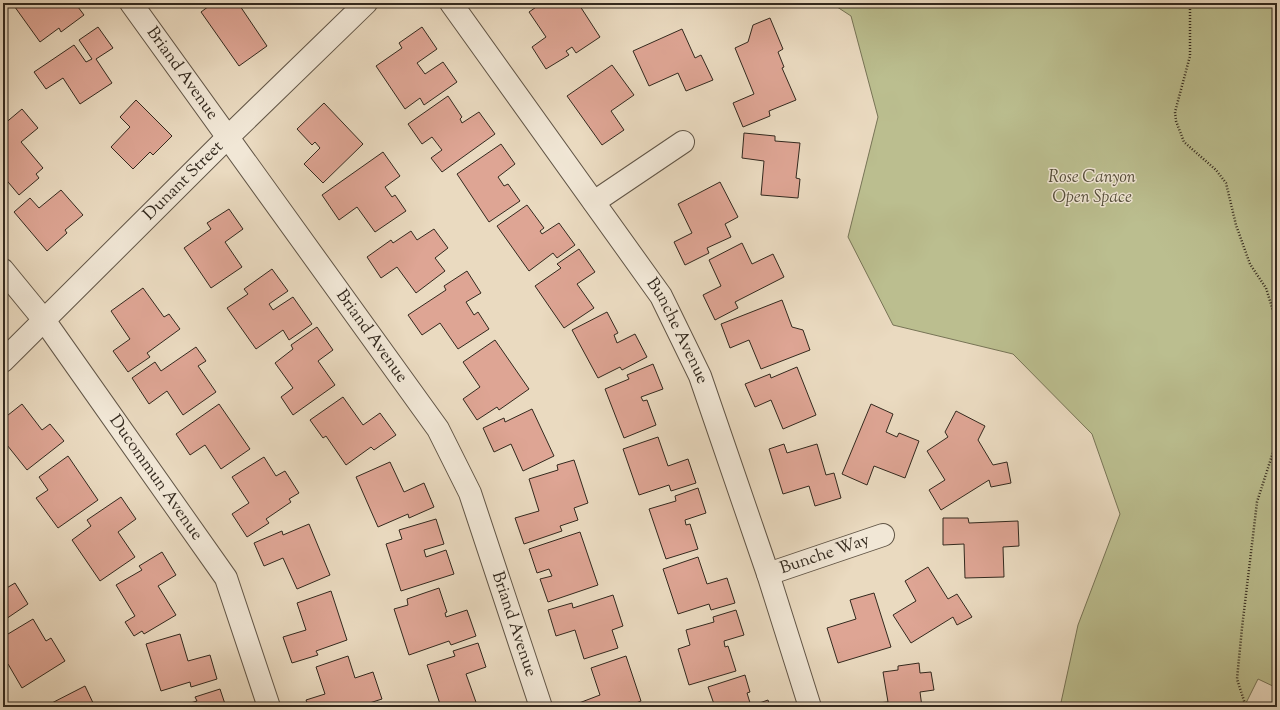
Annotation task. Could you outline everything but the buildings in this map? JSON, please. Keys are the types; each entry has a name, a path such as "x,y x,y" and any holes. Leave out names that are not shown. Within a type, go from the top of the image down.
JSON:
{"street":[{"name":"Briand Avenue","path":"131,3 438,428 470,493 541,707"},
{"name":"Dunant Street","path":"3,361 228,137 366,3"},
{"name":"Bunche Avenue","path":"451,3 661,296 700,376 768,574 810,707"},
{"path":"594,202 683,142"},
{"name":"Ducommun Avenue","path":"3,270 44,320 226,578 269,707"},
{"name":"Bunche Way","path":"768,574 882,535"}],"path":[{"path":"1190,3 1190,56 1175,112 1176,121 1184,142 1216,170 1226,183 1236,225 1250,264 1266,288 1275,317 1277,363"},
{"path":"1246,707 1237,679 1242,628 1257,502 1276,443 1277,423"}],"green space":[{"name":"Rose Canyon Open Space","path":"831,3 1277,3 1277,688 1258,679 1244,707 1060,707 1078,625 1120,514 1092,434 1013,354 893,325 848,237 878,117 851,16"}]}
